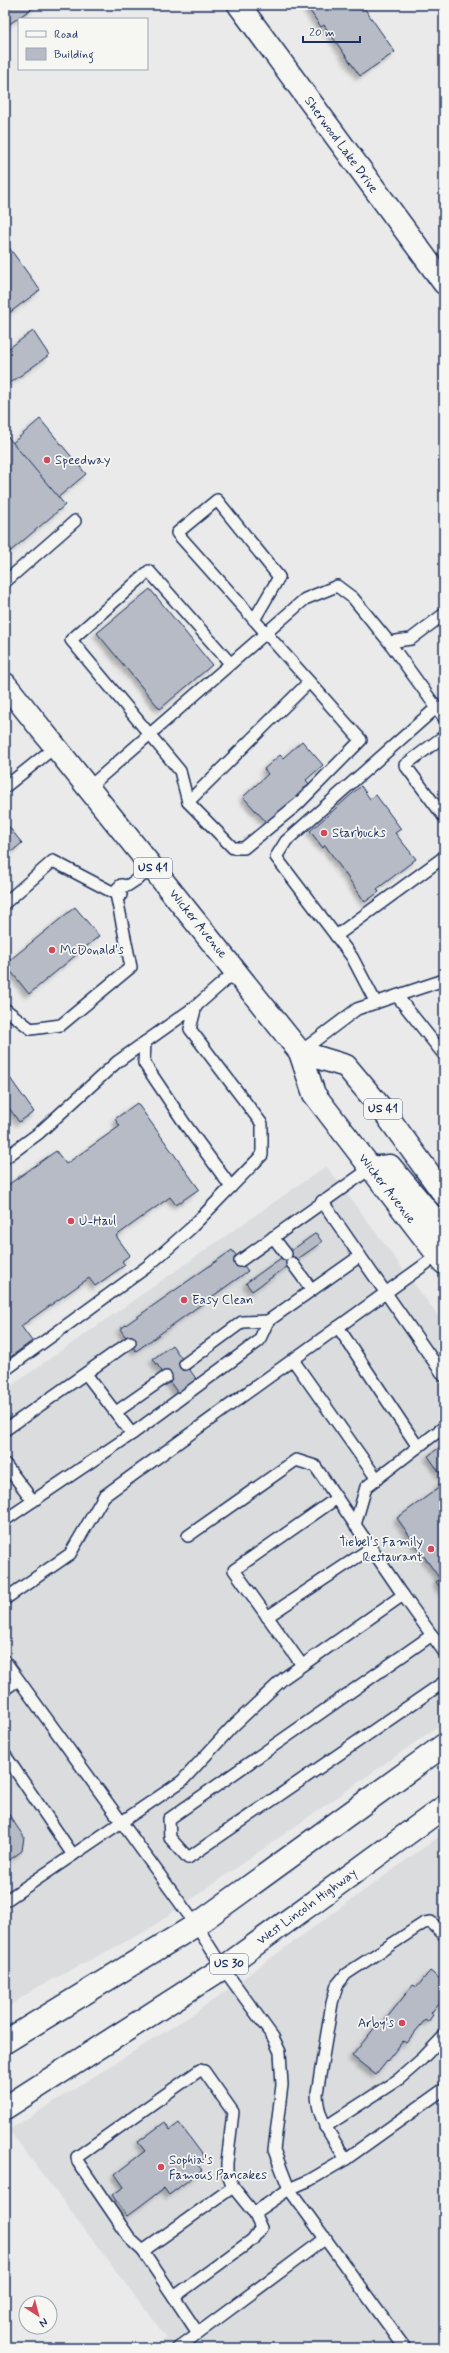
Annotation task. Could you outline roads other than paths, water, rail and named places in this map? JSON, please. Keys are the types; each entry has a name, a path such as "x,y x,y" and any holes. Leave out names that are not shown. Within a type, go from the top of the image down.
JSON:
{"main road":[{"name":"Sherwood Lake Drive","path":"239,5 444,284"},
{"name":"Wicker Avenue","path":"5,684 300,1052 314,1094 441,1259"},
{"name":"US 41","path":"300,1052 346,1066 382,1109 443,1191"},
{"path":"371,1168 390,1166 444,1230"},
{"path":"5,2042 196,1925 444,1745"},
{"name":"West Lincoln Highway","path":"5,2108 223,1968 444,1807"}],"lane":[{"path":"230,663 149,571 71,640 180,771 188,802 233,848 244,848 298,804 331,773 361,740 309,682 265,632 254,620 177,533 217,500 279,577 254,620"},
{"path":"5,582 75,521"},
{"path":"88,788 265,632 305,599 337,586 353,598 389,642 444,718"},
{"path":"389,642 411,639 444,614"},
{"path":"188,802 309,682"},
{"path":"376,1003 352,957 276,857 286,840 436,708"},
{"path":"444,736 405,765 444,817"},
{"path":"5,787 55,747"},
{"path":"336,936 444,857"},
{"path":"5,903 53,861 116,894"},
{"path":"5,1009 31,1029 61,1025 130,966 116,894 117,888 121,885 127,886 154,869"},
{"path":"5,1158 39,1133 117,1062 196,1006 236,971"},
{"path":"300,1052 357,1009 444,980"},
{"path":"397,996 443,1052"},
{"path":"5,1370 148,1266 190,1229 262,1155 262,1124 190,1029 196,1006"},
{"path":"145,1042 144,1063 185,1124 232,1187"},
{"path":"240,1261 322,1201 371,1168"},
{"path":"322,1201 444,1376"},
{"path":"273,1237 312,1290"},
{"path":"5,1520 132,1434 259,1341 268,1321 360,1256"},
{"path":"5,1599 70,1554 104,1496 386,1292 441,1259"},
{"path":"185,1364 242,1322 268,1321"},
{"path":"338,1327 418,1447"},
{"path":"5,1430 130,1342"},
{"path":"293,1360 377,1479"},
{"path":"86,1374 132,1434"},
{"path":"116,1412 166,1377"},
{"path":"356,1525 366,1487 444,1427"},
{"path":"188,1536 296,1460 315,1466 403,1595 444,1652"},
{"path":"5,1464 33,1501"},
{"path":"302,1665 234,1570 336,1498"},
{"path":"268,1617 371,1548"},
{"path":"5,1901 182,1781 232,1727 284,1678 403,1595"},
{"path":"432,1635 169,1819 170,1838 188,1858 444,1682"},
{"path":"5,1661 196,1925 223,1968 273,2037 280,2052 282,2085 274,2150 289,2188 405,2348"},
{"path":"5,1688 18,1680"},
{"path":"5,1755 73,1855"},
{"path":"346,2159 325,2127 317,2106 317,2093 332,2003 337,1985 346,1974 424,1923 431,1922 444,1935"},
{"path":"325,2127 408,2072 444,2036"},
{"path":"174,2298 252,2240 261,2228 254,2213 233,2187 227,2171 232,2112 204,2071 200,2070 78,2157 78,2162 126,2233 143,2252 174,2298 198,2333"},
{"path":"254,2213 289,2188 310,2180 346,2159 444,2089"},
{"path":"143,2252 233,2187"},
{"path":"178,2348 326,2238"}],"place":[{"name":"Speedway","path":"47,460"},
{"name":"Starbucks","path":"324,833"},
{"name":"McDonald's","path":"52,950"},
{"name":"U-Haul","path":"71,1221"},
{"name":"Easy Clean","path":"184,1300"},
{"name":"Tiebel's Family Restaurant","path":"431,1549"},
{"name":"Arby's","path":"402,2023"},
{"name":"Sophia's Famous Pancakes","path":"161,2167"}]}
